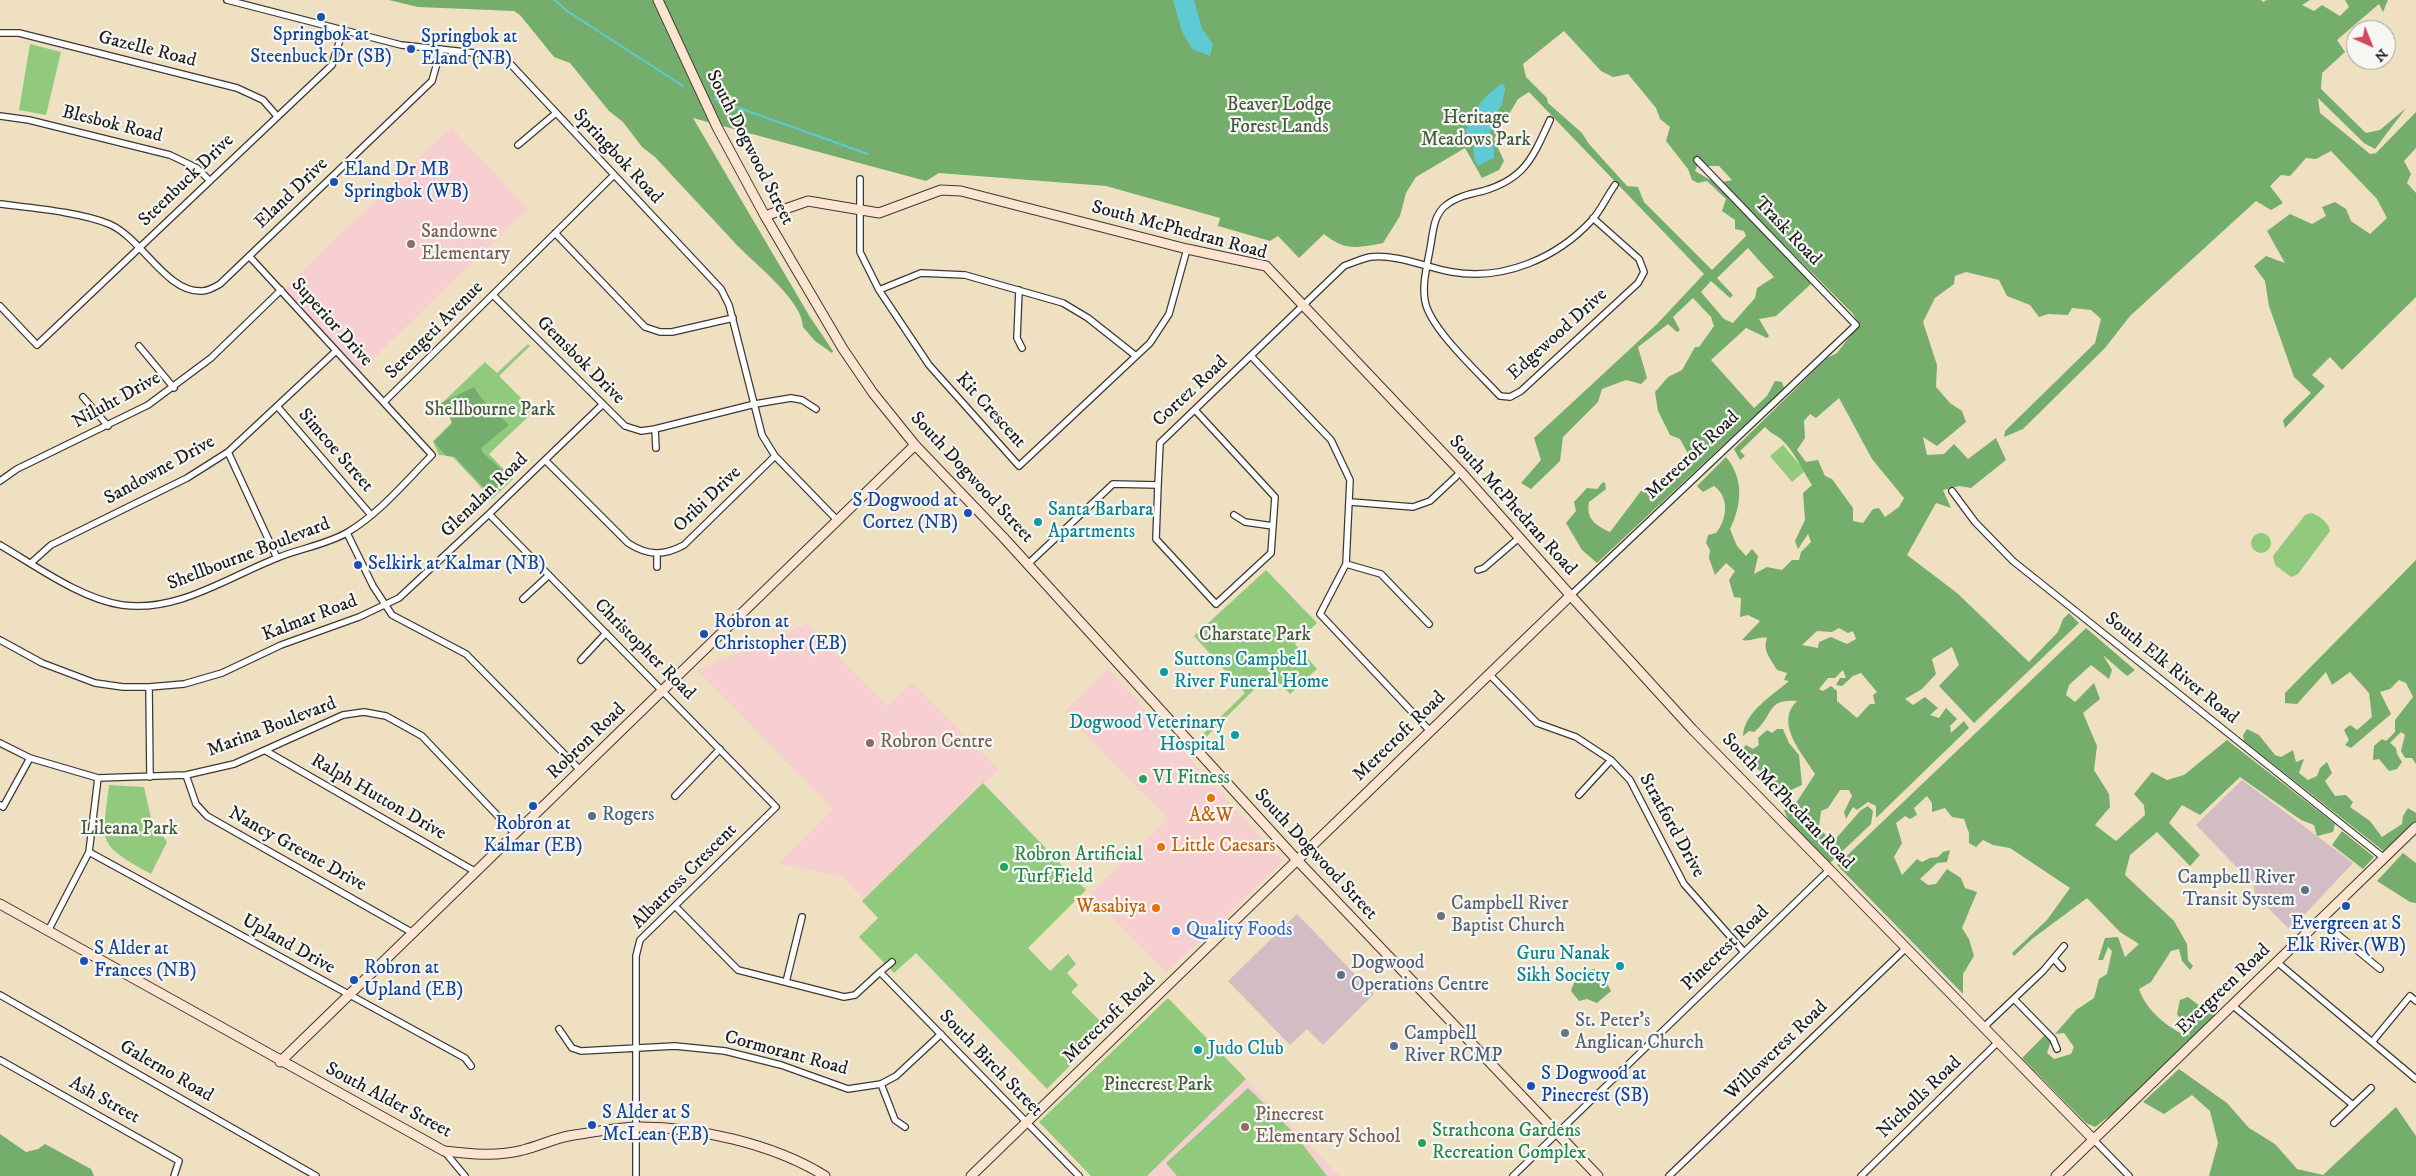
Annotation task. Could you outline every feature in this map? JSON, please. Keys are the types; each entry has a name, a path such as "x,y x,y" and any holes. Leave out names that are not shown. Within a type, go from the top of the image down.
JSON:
{"street":[{"name":"Springbok Road","path":"227,0 401,45 503,56 721,289 733,318 762,435 775,456 838,520"},
{"name":"South Dogwood Street","path":"658,0 720,134 764,216 843,349 873,393 916,445 1028,564 1296,860 1598,1176"},
{"name":"Steenbuck Drive","path":"0,306 37,345 332,65 343,30"},
{"name":"Gazelle Road","path":"0,33 19,33 237,88 263,100 277,116"},
{"name":"Eland Drive","path":"0,204 53,211 108,224 127,234 172,280 186,289 204,291 220,284 432,81 441,49"},
{"path":"518,145 556,113"},
{"name":"Blesbok Road","path":"0,116 29,120 170,155 197,168 210,181"},
{"name":"Edgewood Drive","path":"1550,120 1532,159 1517,175 1501,186 1459,197 1444,207 1436,219 1427,267 1424,287 1425,303 1433,322 1500,396 1510,397 1521,391 1638,283 1644,272 1639,259 1593,218"},
{"name":"Trask Road","path":"1697,160 1856,325"},
{"name":"Serengeti Avenue","path":"384,402 614,175"},
{"name":"Kit Crescent","path":"860,179 860,252 880,290 929,365 1018,466 1150,343 1169,314 1187,249"},
{"name":"Cortez Road","path":"1272,526 1270,553 1216,604 1156,539 1160,442 1344,266 1368,257 1390,257 1454,272 1486,274 1516,268 1546,256 1570,241 1593,218 1615,184"},
{"name":"South McPhedran Road","path":"764,216 808,201 879,213 941,190 961,191 1187,249 1266,266 1462,472 1570,596 1692,729 2093,1139"},
{"path":"555,233 645,327 660,332 672,332 733,318"},
{"name":"Superior Drive","path":"250,256 432,455"},
{"path":"880,290 920,273 965,275 1063,303 1088,318 1136,356"},
{"name":"Niluht Drive","path":"0,481 17,469 148,405 174,388 211,358 281,290"},
{"path":"1019,290 1017,338 1022,348"},
{"name":"Gemsbok Drive","path":"493,295 625,426 641,431 655,429 754,404 791,398 802,400 816,409"},
{"name":"Merecroft Road","path":"970,1176 1570,596 1856,325"},
{"path":"139,346 174,388"},
{"name":"Sandowne Drive","path":"31,563 51,545 187,478 228,452 336,351"},
{"path":"1251,356 1331,440 1350,480 1351,502 1346,564 1320,614 1430,731"},
{"path":"83,397 108,426"},
{"name":"Glenalan Road","path":"385,604 399,598 602,405"},
{"name":"Simcoe Street","path":"277,406 372,515"},
{"path":"1195,410 1275,497 1272,526 1245,522 1234,515"},
{"path":"655,429 656,448"},
{"name":"Robron Road","path":"280,1062 916,445"},
{"path":"228,452 277,558"},
{"name":"Shellbourne Boulevard","path":"0,545 88,595 122,605 160,605 200,592 277,558 347,533 372,515 432,455"},
{"name":"Oribi Drive","path":"657,554 672,552 684,545 775,456"},
{"path":"545,460 628,543 641,551 657,554 657,567"},
{"path":"1351,502 1413,507 1430,501 1462,472"},
{"path":"1028,564 1113,484 1158,485"},
{"name":"South Elk River Road","path":"1952,491 1975,522 2013,561 2384,858"},
{"name":"Christopher Road","path":"489,514 776,807"},
{"path":"347,533 373,586 385,604"},
{"path":"1478,570 1484,568 1520,537"},
{"path":"1346,564 1381,574 1429,624"},
{"path":"523,599 549,575"},
{"name":"Kalmar Road","path":"0,640 42,663 95,683 122,687 184,684 222,673 281,645 359,617 385,604 392,615 466,654 580,770"},
{"path":"581,660 606,633"},
{"name":"Stratford Drive","path":"1489,674 1537,723 1576,737 1611,760 1630,780 1684,884 1744,952"},
{"path":"149,687 150,777"},
{"name":"Marina Boulevard","path":"0,742 30,758 98,778 186,775 234,764 343,715 364,712 386,716 422,736 515,834"},
{"path":"674,796 720,749"},
{"name":"Ralph Hutton Drive","path":"266,751 476,872"},
{"path":"0,805 3,807 30,758"},
{"path":"1580,794 1611,760"},
{"name":"Nancy Greene Drive","path":"186,775 196,804 206,816 413,933"},
{"path":"48,931 90,852 98,778"},
{"name":"Albatross Crescent","path":"636,1176 636,956 640,940 776,807"},
{"name":"Evergreen Road","path":"2056,1176 2416,827"},
{"name":"Upland Drive","path":"90,852 349,996 465,1058 471,1066"},
{"name":"Pinecrest Road","path":"1513,1176 1830,869"},
{"name":"South Alder Street","path":"1,906 444,1151 477,1155 521,1151 572,1135 635,1127 686,1130 769,1149 806,1164 825,1176"},
{"path":"675,906 738,970 844,997 855,995 892,962"},
{"path":"786,982 802,917"},
{"path":"2320,920 2380,969"},
{"path":"1984,1026 2054,959 2064,946"},
{"name":"Willowcrest Road","path":"1669,1176 1907,947"},
{"path":"2054,959 2062,968"},
{"path":"2277,962 2416,1079"},
{"name":"South Birch Street","path":"880,972 1079,1176"},
{"name":"Galerno Road","path":"0,995 316,1176"},
{"path":"2372,1042 2410,996 2416,1001"},
{"path":"2014,999 2053,1039 2057,1049"},
{"path":"2232,1005 2353,1105"},
{"name":"Cormorant Road","path":"559,1028 572,1048 581,1051 675,1046 725,1051 782,1065 848,1088 881,1084 896,1076 941,1034"},
{"name":"Nicholls Road","path":"1861,1176 1999,1041"},
{"name":"Ash Street","path":"0,1060 179,1161 174,1176"},
{"path":"881,1084 895,1120 905,1127"},
{"path":"2334,1123 2371,1088"},
{"path":"2093,1139 2129,1176"},
{"path":"444,1151 465,1176"}],"shaded area":[{"name":"Sandowne Elementary","path":"451,127 528,209 357,374 282,291"},
{"name":"Robron Centre","path":"807,624 887,706 912,683 999,770 863,899 843,878 778,863 833,810 697,670"},
{"path":"1108,669 1283,861 1166,973 1090,894 1168,819 1064,712"},
{"path":"2242,780 2353,863 2290,930 2255,895 2254,885 2196,825"},
{"path":"1297,914 1374,994 1323,1045 1307,1029 1290,1045 1228,981"},
{"name":"Pinecrest Elementary School","path":"1246,1079 1340,1176 1147,1176"}],"green space":[{"name":"Beaver Lodge Forest Lands","path":"389,0 2261,0 2263,2 2267,0 2310,0 2302,5 2314,11 2322,5 2340,16 2349,7 2345,0 2388,0 2383,12 2379,4 2360,20 2346,20 2346,32 2337,40 2345,52 2322,73 2321,89 2366,133 2380,130 2406,108 2375,149 2364,143 2318,98 2320,113 2370,154 2376,153 2416,112 2416,148 2404,161 2411,174 2407,183 2416,193 2416,297 2342,370 2330,357 2312,375 2325,386 2285,428 2283,420 2311,393 2294,377 2269,306 2265,281 2254,266 2266,256 2285,263 2267,231 2290,214 2312,224 2326,216 2322,207 2335,202 2346,209 2351,221 2370,234 2387,218 2377,199 2331,151 2316,159 2306,158 2290,176 2281,175 2270,186 2283,203 2271,210 2256,201 2130,316 2105,348 2023,429 2004,437 2005,431 2095,343 2101,319 2091,310 2072,308 2068,315 2048,314 2039,317 2030,305 2007,296 1999,280 1966,272 1955,276 1954,284 1935,298 1923,322 1937,365 1936,387 1950,403 1962,411 1966,422 1937,446 1923,437 1927,455 1944,454 1954,444 1968,459 1996,438 2006,460 1971,488 1959,486 1943,490 1951,508 1936,503 1907,555 1957,593 2029,662 2058,632 2063,619 2069,613 2079,623 1974,723 1939,686 1959,665 1952,647 1932,659 1936,674 1922,689 1905,699 1913,705 1925,697 1938,708 1930,715 1939,718 1946,708 1957,719 1950,726 1951,733 1964,721 1969,728 1876,818 1876,806 1868,802 1857,810 1853,807 1846,819 1844,812 1852,796 1849,790 1840,790 1828,808 1821,811 1819,827 1832,843 1861,810 1868,806 1873,811 1871,824 1829,864 1789,822 1784,810 1796,803 1815,774 1792,738 1789,728 1788,719 1797,701 1780,702 1775,705 1754,732 1749,731 1743,736 1748,719 1760,705 1789,681 1784,680 1787,673 1777,670 1768,655 1766,647 1767,638 1742,640 1760,621 1748,615 1740,617 1741,598 1734,597 1729,580 1735,571 1726,563 1715,575 1709,558 1710,550 1706,543 1708,535 1716,533 1723,522 1725,502 1723,496 1714,486 1703,492 1697,486 1726,457 1736,474 1739,492 1737,511 1730,529 1737,546 1746,556 1752,549 1758,556 1754,574 1767,567 1782,570 1792,560 1799,560 1801,552 1811,542 1808,534 1798,549 1795,541 1805,520 1803,493 1812,485 1786,444 1765,427 1740,451 1745,456 1740,460 1734,449 1827,358 1837,353 1859,324 1853,314 1722,182 1732,180 1719,166 1697,166 1695,171 1712,181 1812,283 1776,316 1759,319 1769,336 1767,338 1746,328 1711,360 1754,408 1767,396 1775,381 1782,382 1784,388 1597,563 1582,550 1566,523 1576,511 1574,502 1587,488 1597,489 1603,482 1605,483 1606,489 1589,502 1588,508 1593,521 1610,532 1641,491 1663,484 1676,476 1687,465 1691,459 1680,439 1670,435 1658,411 1655,392 1668,377 1682,370 1695,347 1699,347 1714,326 1711,317 1693,298 1673,317 1680,330 1677,332 1668,324 1638,347 1647,378 1641,384 1626,380 1602,389 1598,402 1563,437 1560,461 1531,489 1521,483 1541,460 1534,438 1657,324 1704,274 1529,92 1518,99 1494,139 1504,161 1499,170 1482,178 1465,148 1416,177 1406,193 1400,216 1383,243 1359,247 1345,246 1324,234 1299,258 1278,236 1270,241 1218,226 1220,218 1106,186 939,173 926,181 693,118 810,317 833,351 832,353 815,341 803,327 801,316 795,305 775,282 734,242 655,157 642,147 623,122 609,111 570,63 554,57 520,15 514,11 418,7","holes":["1564,31 1601,71 1613,77 1628,74 1656,108 1660,119 1670,127 1666,141 1688,169 1692,180 1698,183 1707,181 1726,199 1722,211 1735,220 1735,229 1744,231 1746,236 1712,270 1644,202 1638,187 1627,186 1589,144 1582,133 1548,103 1547,98 1526,77 1523,64","1505,87 1490,128 1490,144 1494,158 1475,161 1475,146 1466,131","1748,248 1774,277 1757,288 1755,298 1733,323 1724,319 1701,292 1711,281 1730,298 1733,295 1717,278","1839,398 1872,459 1904,498 1899,507 1885,517 1879,508 1873,509 1863,523 1853,521 1853,508 1832,479 1825,476 1818,460 1806,462 1797,450 1805,438 1804,421 1810,414 1816,418","1839,628 1848,633 1853,631 1856,639 1847,644 1831,637 1819,642 1818,648 1802,645 1817,631 1832,632","1843,670 1846,678 1840,678 1836,685 1842,686 1853,676 1861,673 1877,692 1873,695 1875,704 1870,704 1857,718 1837,701 1837,691 1831,686 1823,691 1819,689 1828,678 1835,678"]},
{"path":"30,44 61,52 46,115 19,110"},
{"name":"Shellbourne Park","path":"528,344 530,346 499,376 534,411 489,454 513,479 492,499 452,456 439,455 433,441 456,418 442,403 485,362 497,373"},
{"path":"474,387 482,399 509,425 481,448 483,453 511,478 496,493 487,491 455,457 446,456 434,442 452,424 450,417 439,406 441,403"},
{"path":"1783,445 1805,471 1792,482 1770,456"},
{"path":"2311,513 2323,520 2328,525 2330,531 2298,574 2291,577 2275,565 2273,556 2305,515"},
{"path":"2261,533 2268,536 2271,543 2268,550 2261,553 2254,550 2251,543 2254,536"},
{"path":"2416,560 2416,764 2412,758 2405,758 2401,751 2405,735 2401,732 2390,743 2396,748 2402,762 2397,769 2389,771 2379,759 2373,760 2374,746 2382,739 2386,741 2395,732 2395,720 2413,697 2406,683 2399,680 2390,689 2380,692 2391,714 2351,748 2345,745 2349,740 2344,730 2350,725 2357,730 2372,717 2369,693 2350,672 2332,685 2326,672 2297,704 2285,703 2285,693"},
{"name":"Charstate Park","path":"1266,570 1317,623 1295,644 1317,669 1290,694 1270,674 1205,738 1202,735 1245,693 1194,636"},
{"path":"2086,628 2135,670 2127,676 2103,655 2112,670 2109,679 2091,665 2069,685 2066,695 2075,702 2094,683 2100,699 2083,713 2097,746 2094,770 2109,794 2110,807 2095,825 2116,841 2145,815 2144,805 2134,794 2152,772 2167,780 2184,775 2227,740 2335,824 2333,832 2317,836 2314,825 2301,820 2240,777 2200,815 2182,805 2169,823 2200,855 2190,866 2157,832 2130,855 2125,875 2174,921 2187,944 2188,960 2193,966 2190,970 2182,961 2179,949 2171,951 2151,982 2139,989 2146,1004 2158,1017 2186,1036 2190,1034 2177,1014 2180,1000 2188,997 2209,1013 2216,1008 2220,1011 2127,1103 2095,1127 2086,1123 2022,1058 2045,1035 2051,1041 2047,1053 2054,1059 2071,1054 2074,1047 2064,1033 2055,1034 2076,1010 2094,998 2099,979 2107,974 2112,951 2108,947 2103,960 2098,960 2105,938 2118,937 2125,957 2139,944 2120,932 2087,898 2032,939 2014,956 2012,953 2047,920 2070,888 2010,848 1993,845 1983,840 1976,847 1969,843 1969,833 1964,819 1952,817 1945,808 1932,812 1932,803 1927,796 1914,808 1917,815 1910,819 1905,816 1896,823 1902,843 1894,857 1902,875 1917,859 1922,862 1938,857 1943,852 1950,850 1947,862 1937,863 1920,879 1928,885 1936,884 1947,869 1961,878 1965,888 1977,892 1962,928 1969,939 1974,956 1963,974 1963,994 1837,865"},
{"path":"1777,729 1783,729 1789,743 1799,755 1802,785 1784,793 1739,752 1746,745 1753,749 1759,745 1758,738 1767,730 1772,733"},
{"path":"2247,729 2259,735 2275,755 2281,757 2293,750 2296,762 2304,759 2299,773 2308,780 2317,776 2320,768 2327,762 2332,773 2325,781 2335,796 2346,795 2353,802 2350,807 2370,821 2382,837 2402,824 2403,816 2408,808 2416,813 2416,823 2386,853 2244,741 2243,735"},
{"path":"983,783 1086,890 1028,948 1050,971 1068,954 1076,964 1067,973 1078,985 1071,992 1107,1028 1047,1089 916,953 894,973 859,937 878,918 862,901"},
{"name":"Lileana Park","path":"109,785 144,787 151,818 167,842 151,874 120,855 107,840 105,820"},
{"path":"2342,831 2374,857 2363,869 2332,845"},
{"path":"2403,853 2416,863 2416,903 2410,902 2377,881"},
{"path":"1594,969 1605,979 1611,991 1597,1003 1587,999 1579,1001 1571,991 1574,982 1582,973"},
{"name":"Pinecrest Park","path":"1168,998 1246,1079 1147,1176 1091,1176 1039,1122"},
{"path":"2179,1069 2227,1103 2249,1128 2275,1144 2297,1169 2323,1175 2396,1107 2416,1136 2416,1176 2209,1176 2218,1143 2210,1111 2192,1095 2164,1114 2143,1102"},
{"name":"Pinecrest Elementary School","path":"1248,1088 1293,1132 1327,1176 1177,1176 1166,1163"},
{"path":"0,1134 26,1152 38,1149 45,1144 91,1169 94,1176 0,1176"}],"water":[{"path":"1173,0 1194,0 1202,29 1213,44 1210,56 1192,49 1182,32"},
{"path":"1502,84 1505,87 1502,105 1497,111 1489,136 1494,145 1494,158 1478,166 1472,142 1466,131 1480,104"}],"waterway":[{"path":"555,0 567,11 683,86"},
{"path":"714,99 868,154"}],"place":[{"name":"Springbok at Steenbuck Dr (SB)","path":"321,17"},
{"name":"Springbok at Eland (NB)","path":"411,49"},
{"name":"Eland Dr MB Springbok (WB)","path":"334,182"},
{"name":"Sandowne Elementary","path":"411,244"},
{"name":"S Dogwood at Cortez (NB)","path":"968,513"},
{"name":"Santa Barbara Apartments","path":"1038,522"},
{"name":"Selkirk at Kalmar (NB)","path":"358,565"},
{"name":"Robron at Christopher (EB)","path":"704,634"},
{"name":"Suttons Campbell River Funeral Home","path":"1164,672"},
{"name":"Dogwood Veterinary Hospital","path":"1235,735"},
{"name":"Robron Centre","path":"870,743"},
{"name":"VI Fitness","path":"1143,779"},
{"name":"A&W","path":"1211,798"},
{"name":"Robron at Kalmar (EB)","path":"533,806"},
{"name":"Rogers","path":"592,816"},
{"name":"Little Caesars","path":"1161,847"},
{"name":"Robron Artificial Turf Field","path":"1004,867"},
{"name":"Campbell River Transit System","path":"2305,890"},
{"name":"Evergreen at S Elk River (WB)","path":"2346,906"},
{"name":"Wasabiya","path":"1156,908"},
{"name":"Campbell River Baptist Church","path":"1441,916"},
{"name":"Quality Foods","path":"1176,931"},
{"name":"S Alder at Frances (NB)","path":"84,961"},
{"name":"Guru Nanak Sikh Society","path":"1620,966"},
{"name":"Dogwood Operations Centre","path":"1341,975"},
{"name":"Robron at Upland (EB)","path":"354,980"},
{"name":"St. Peter's Anglican Church","path":"1565,1033"},
{"name":"Campbell River RCMP","path":"1394,1046"},
{"name":"Judo Club","path":"1198,1050"},
{"name":"S Dogwood at Pinecrest (SB)","path":"1531,1086"},
{"name":"S Alder at S McLean (EB)","path":"592,1125"},
{"name":"Pinecrest Elementary School","path":"1245,1127"},
{"name":"Strathcona Gardens Recreation Complex","path":"1422,1143"}],"park label":[{"name":"Heritage Meadows Park","path":"1476,130"}]}
